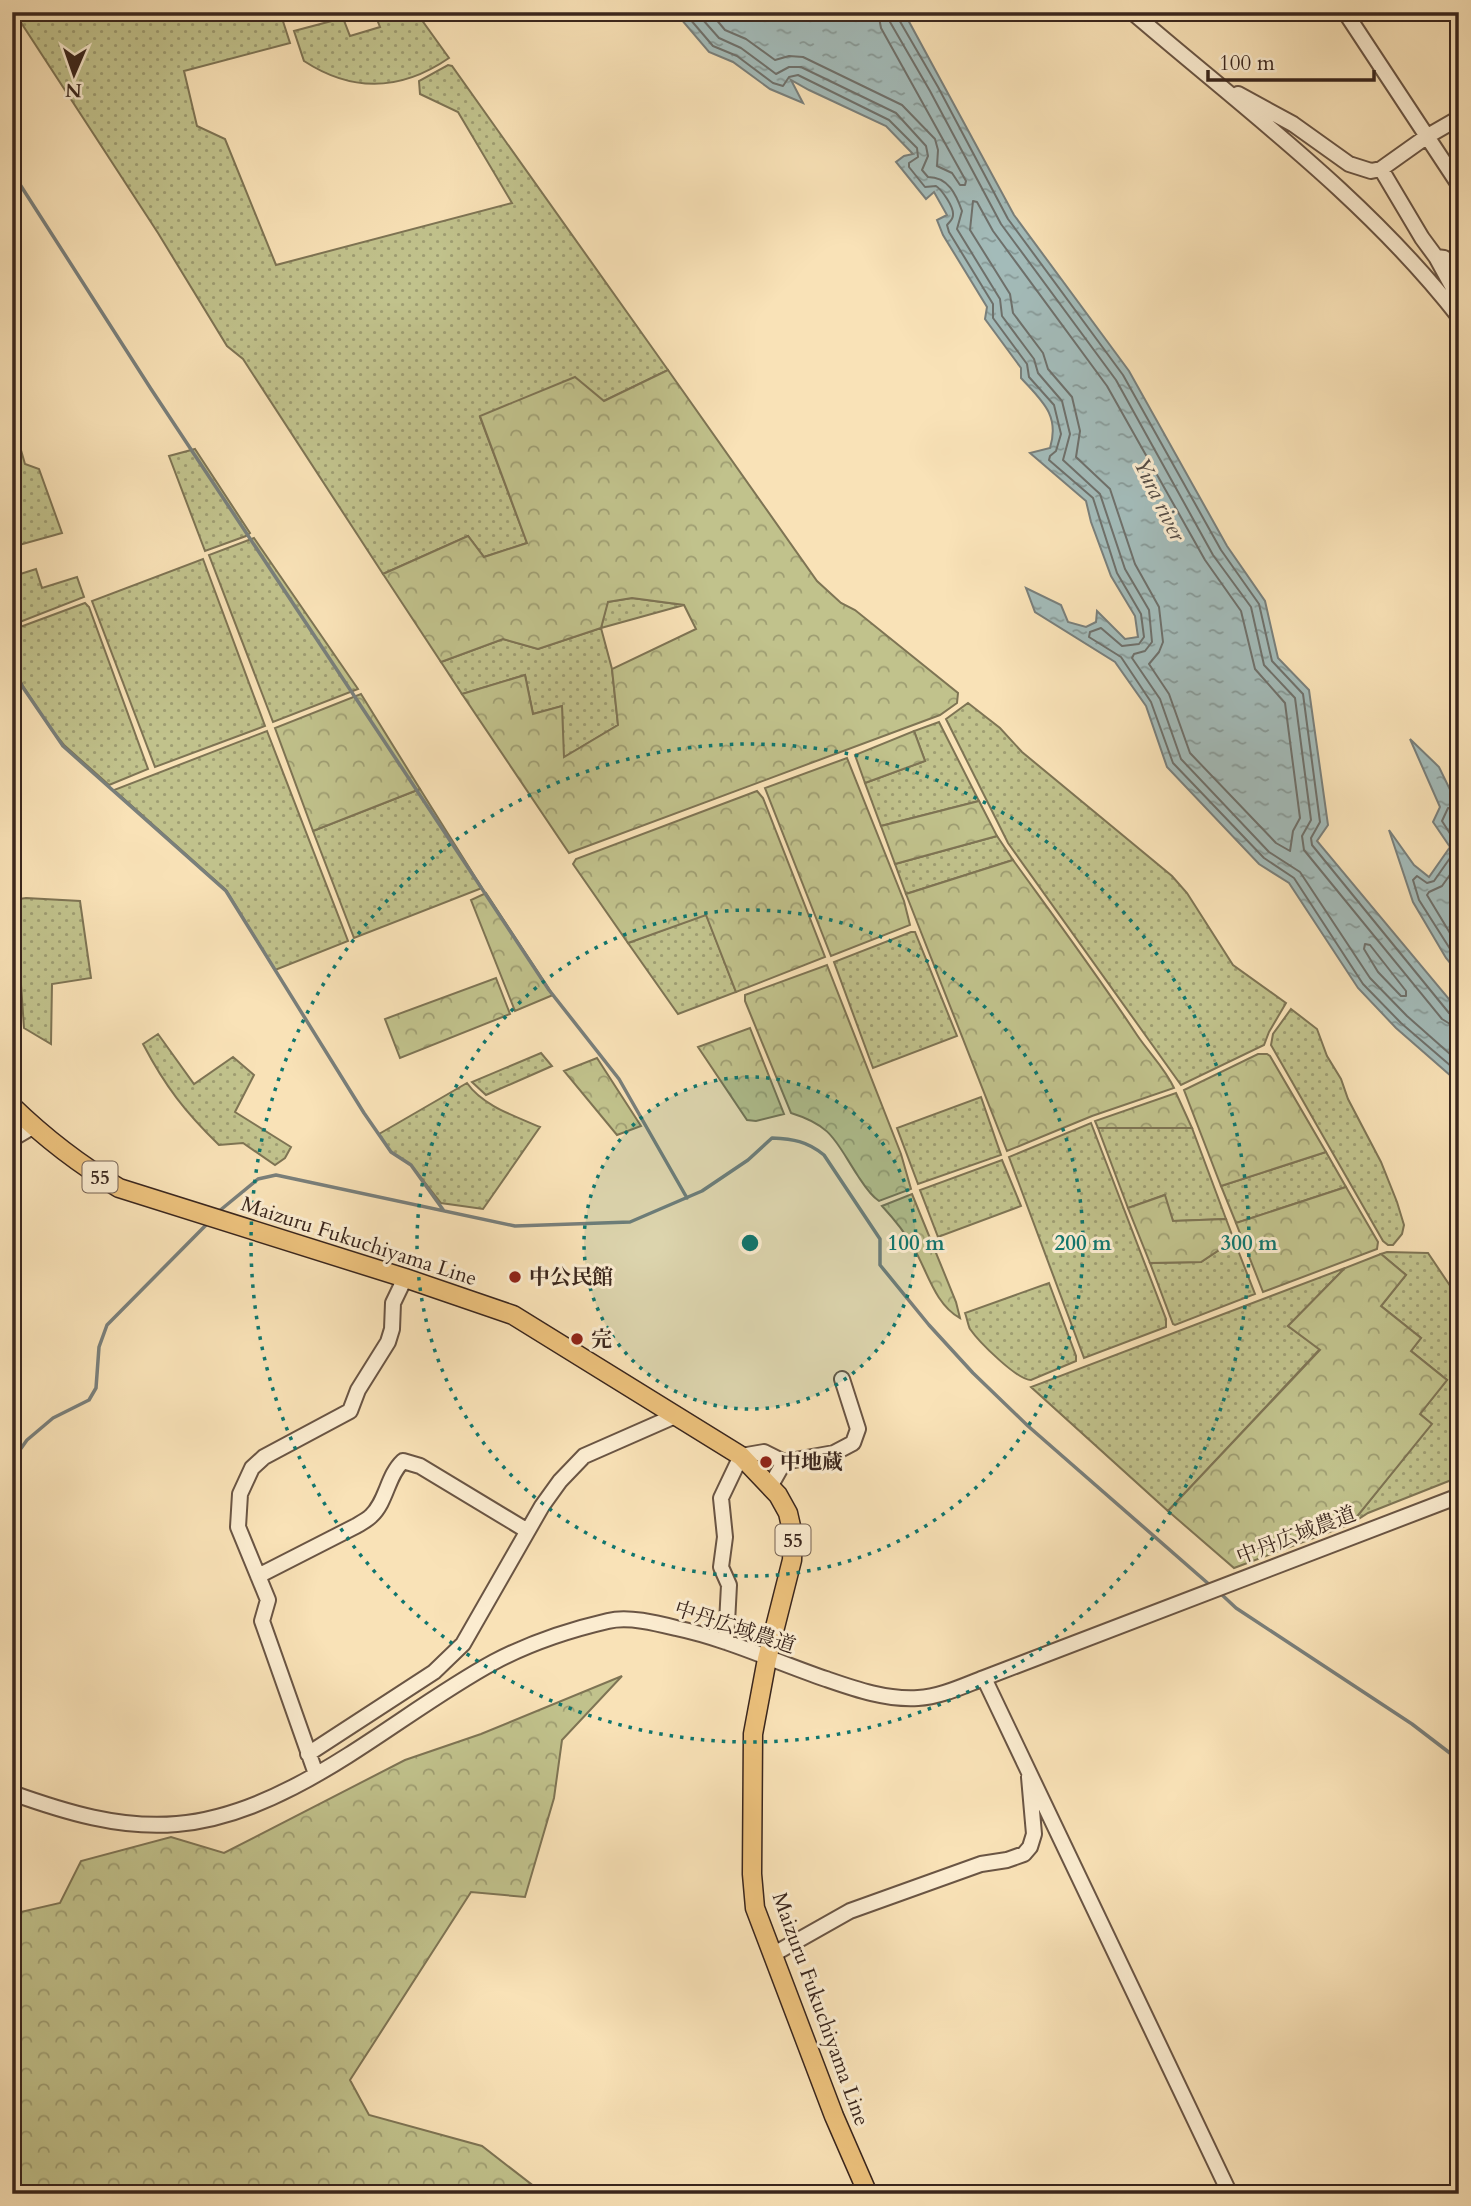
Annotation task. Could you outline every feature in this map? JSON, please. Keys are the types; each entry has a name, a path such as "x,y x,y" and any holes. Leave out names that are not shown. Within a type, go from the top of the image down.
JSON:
{"main road":[{"name":"Maizuru Fukuchiyama Line","path":"12,1106 87,1169 119,1188 513,1315 741,1456 771,1485 788,1513 793,1535 792,1560 767,1659 753,1734 752,1874 755,1908 834,2116 868,2194"}],"street":[{"path":"1132,12 1346,194 1458,309"},
{"path":"1345,12 1459,185"},
{"path":"1216,83 1293,124 1349,164 1371,171 1381,169 1426,136 1459,118"},
{"path":"1381,169 1436,257 1458,309"},
{"path":"1436,257 1444,258 1459,267"},
{"path":"12,1139 34,1126"},
{"path":"316,1774 262,1621 268,1600 238,1527 240,1494 252,1468 264,1457 350,1411 358,1390 388,1342 392,1329 393,1303 405,1278"},
{"path":"726,1642 729,1585 721,1567 725,1537 721,1498 741,1456 764,1452 783,1462 834,1453 853,1443 858,1429 842,1379"},
{"path":"308,1754 434,1672 463,1644 526,1530 561,1481 584,1456 675,1416"},
{"path":"258,1576 371,1516 393,1470 403,1461 419,1466 526,1530"},
{"path":"771,1485 783,1462"},
{"name":"中丹広域農道","path":"12,1793 77,1814 113,1822 176,1824 206,1820 262,1803 316,1774 495,1662 556,1635 612,1620 652,1623 726,1642 856,1689 892,1697 920,1698 948,1691 1459,1496"},
{"path":"988,1676 1028,1767 1230,2194"},
{"path":"772,1955 850,1912 981,1864 1024,1854 1030,1847 1034,1834 1028,1767"}],"green space":[{"path":"47,12 280,12 290,43 184,71 197,126 225,139 276,265 512,203 458,112 420,94 419,81 448,65 452,66 668,370 604,401 480,417 527,543 484,557 468,536 383,574 243,359 227,346 158,233 20,21"},
{"path":"374,12 416,12 449,58 413,77 377,84 341,79 304,61 294,31 343,18 350,36 380,27"},
{"path":"668,370 817,581 841,603 855,610 958,693 957,703 940,715 569,853 462,694 525,675 533,714 562,706 564,757 618,725 612,669 696,629 684,605 632,598 608,602 601,628 538,649 503,639 441,662 383,574 468,536 484,557 527,543 480,416 575,377 604,401"},
{"path":"12,419 25,464 39,469 62,533 12,547"},
{"path":"195,449 250,533 205,551 169,456"},
{"path":"254,538 358,689 273,722 209,555"},
{"path":"203,559 265,726 155,767 92,601"},
{"path":"36,569 42,588 77,577 84,597 12,625 12,573 14,576"},
{"path":"632,598 684,605 601,628 607,602"},
{"path":"85,603 89,607 148,769 109,785 64,745 51,729 23,686 12,663 12,630"},
{"path":"601,628 612,669 618,725 563,758 562,706 533,714 525,675 462,694 441,662 503,639 538,649"},
{"path":"361,694 420,789 313,831 275,728"},
{"path":"968,703 1000,728 1022,752 1172,876 1187,893 1233,965 1286,1003 1264,1045 1181,1085 1008,843 946,719"},
{"path":"939,722 979,801 881,826 865,783 925,761 914,731"},
{"path":"267,731 348,941 275,970 226,890 114,790"},
{"path":"914,731 925,761 865,783 855,755"},
{"path":"847,758 904,901 910,925 831,956 765,788"},
{"path":"420,789 482,888 354,938 313,831"},
{"path":"757,791 763,798 825,957 736,992 706,915 628,943 573,864 576,859"},
{"path":"979,801 997,836 895,864 881,826"},
{"path":"997,836 1013,860 906,894 895,864"},
{"path":"1013,860 1162,1067 1174,1088 1092,1116 1007,1151 906,894"},
{"path":"486,893 553,995 515,1011 471,900"},
{"path":"26,898 80,901 91,978 52,984 51,1044 24,1028 21,985 12,985 12,900"},
{"path":"706,914 736,992 678,1014 628,943"},
{"path":"915,932 957,1036 873,1068 834,962"},
{"path":"827,965 901,1154 911,1189 879,1201 865,1186 825,1129 791,1113 745,1001 745,995"},
{"path":"496,978 510,1014 400,1058 385,1019"},
{"path":"1291,1009 1317,1029 1327,1056 1381,1162 1404,1225 1402,1234 1393,1245 1383,1241 1271,1045 1273,1034"},
{"path":"750,1028 784,1114 756,1121 747,1120 698,1047"},
{"path":"158,1034 194,1084 233,1057 254,1075 235,1112 291,1147 285,1158 275,1165 243,1143 219,1145 176,1098 151,1059 143,1044"},
{"path":"541,1053 552,1066 486,1095 472,1082"},
{"path":"1258,1054 1270,1056 1326,1152 1221,1186 1184,1090"},
{"path":"597,1058 641,1126 617,1135 564,1071"},
{"path":"467,1083 491,1104 540,1127 483,1209 441,1203 411,1165 391,1152 379,1134"},
{"path":"1176,1093 1192,1128 1098,1128 1095,1121"},
{"path":"981,1097 1001,1155 918,1184 897,1128"},
{"path":"1091,1123 1166,1319 1166,1327 1084,1358 1009,1157"},
{"path":"1098,1128 1192,1128 1226,1219 1173,1221 1164,1195 1128,1208"},
{"path":"1326,1152 1346,1187 1236,1223 1221,1186"},
{"path":"1002,1160 1021,1206 938,1237 920,1190"},
{"path":"1346,1187 1378,1242 1377,1249 1263,1292 1236,1223"},
{"path":"912,1194 960,1318 951,1312 937,1295 909,1240 882,1206"},
{"path":"1165,1195 1173,1221 1226,1219 1234,1240 1201,1262 1150,1263 1128,1208"},
{"path":"1234,1240 1255,1294 1173,1324 1150,1263 1201,1262"},
{"path":"1428,1253 1459,1299 1459,1477 1368,1513 1351,1524 1431,1424 1420,1414 1447,1380 1411,1351 1421,1338 1381,1306 1406,1275 1381,1254"},
{"path":"1381,1254 1406,1275 1381,1306 1421,1338 1411,1351 1447,1380 1420,1414 1432,1424 1351,1524 1234,1568 1168,1511 1320,1350 1288,1326 1345,1268"},
{"path":"1345,1268 1288,1326 1320,1349 1168,1511 1031,1387"},
{"path":"1049,1283 1076,1361 1031,1380 1017,1374 990,1351 970,1329 965,1313"},
{"path":"622,1676 562,1740 554,1798 525,1897 471,1892 350,2080 369,2115 482,2146 544,2194 12,2194 12,1914 60,1903 81,1861 171,1837 224,1853 405,1760 481,1734"}],"water":[{"name":"Yura river","path":"675,12 900,12 907,18 1014,215 1129,371 1227,546 1265,601 1278,658 1309,690 1328,825 1317,841 1459,1011 1459,1083 1396,1028 1358,988 1289,883 1259,864 1167,767 1146,706 1115,662 1035,612 1026,588 1061,605 1068,622 1086,627 1096,622 1097,611 1125,639 1138,637 1135,616 1111,576 1086,501 1030,453 1050,448 1053,426 1051,417 1021,378 1021,368 985,319 987,307 943,235 937,220 947,215 934,192 926,199 896,162 913,154 886,126 791,80 803,103 770,89 733,62 709,52"},
{"path":"1410,739 1439,767 1459,808 1459,974 1446,958 1413,902 1389,830 1414,865 1429,877 1450,847 1433,822 1440,807"}],"waterway":[{"path":"12,172 151,389 549,990 619,1079 687,1198"},
{"path":"12,666 22,686 63,746 226,891 364,1113 391,1152 411,1165 444,1211"},
{"path":"218,1212 258,1179 276,1175 515,1226 630,1222 702,1191 748,1160 772,1138 806,1144 824,1155 880,1239 880,1265 929,1325 973,1373 1028,1426 1211,1586"},
{"path":"12,1461 27,1440 53,1418 89,1400 96,1388 99,1347 107,1325 208,1223"},
{"path":"1220,1593 1236,1608 1412,1724 1459,1760"}],"place":[{"name":"中公民館","path":"515,1277"},
{"name":"完","path":"577,1339"},
{"name":"中地蔵","path":"766,1462"}]}
